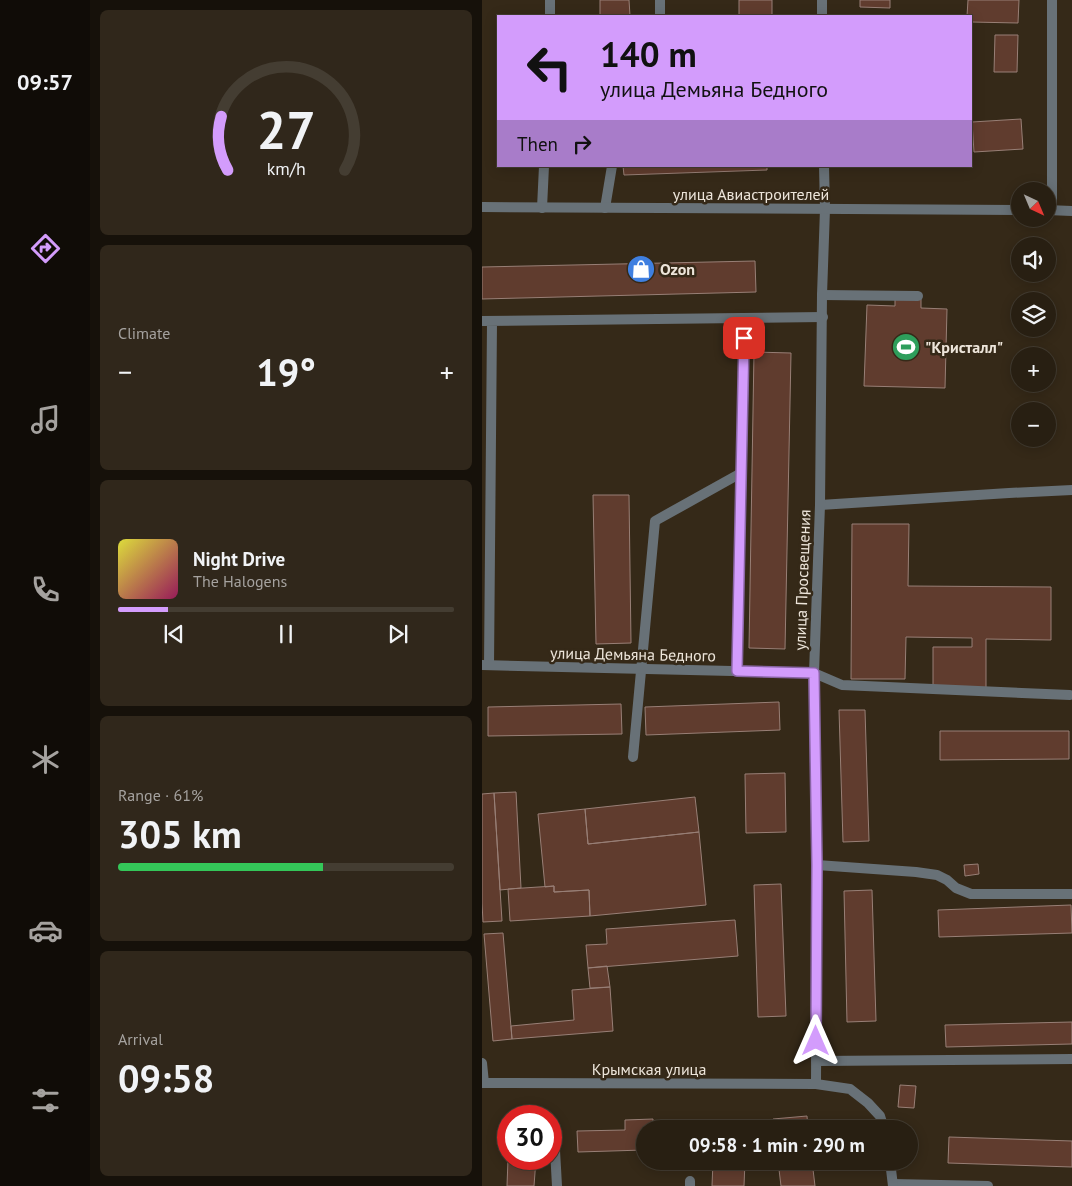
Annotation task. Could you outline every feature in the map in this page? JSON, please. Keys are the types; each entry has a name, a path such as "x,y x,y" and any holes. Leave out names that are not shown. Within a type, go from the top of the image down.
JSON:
{"street":[{"path":"550,0 550,15"},
{"path":"660,0 660,15"},
{"path":"822,0 822,15"},
{"path":"1050,182 1052,0"},
{"path":"542,208 544,167"},
{"path":"605,208 612,167"},
{"name":"улица Просвещения","path":"816,1084 817,865 814,673 820,505 824,167"},
{"name":"улица Авиастроителей","path":"482,207 1011,210"},
{"path":"1056,210 1072,210"},
{"path":"822,295 918,296"},
{"path":"486,665 487,322 822,317"},
{"path":"737,671 745,318"},
{"path":"633,757 655,521 741,473"},
{"path":"820,505 1072,490"},
{"name":"улица Демьяна Бедного","path":"486,665 814,673 842,684 1070,695"},
{"path":"817,865 937,875 948,880 956,888 971,894 1072,894"},
{"path":"816,1061 1072,1059"},
{"path":"482,1062 483,1083"},
{"name":"Крымская улица","path":"483,1083 816,1084 850,1090 868,1102 881,1120"},
{"path":"556,1170 557,1186"},
{"path":"891,1170 893,1185 988,1186"}],"building":[{"path":"600,0 629,0 630,15 600,15"},
{"path":"739,0 772,0 772,15 739,15"},
{"path":"860,0 890,0 890,8 860,7"},
{"path":"968,0 1019,0 1018,23 972,22 972,15 967,15"},
{"path":"995,35 1018,35 1017,72 994,72"},
{"path":"1021,119 1023,149 974,152 972,122"},
{"path":"623,167 767,167 767,170 624,175"},
{"path":"755,261 756,292 482,299 482,267"},
{"name":"\"Кристалл\"","path":"895,298 921,299 921,308 947,309 945,388 864,386 867,305 895,306"},
{"path":"754,352 791,353 785,649 749,648"},
{"path":"593,495 629,495 631,643 596,644"},
{"path":"852,524 909,524 908,586 1051,587 1051,640 986,639 986,689 933,689 933,647 972,647 972,638 906,637 905,679 851,679"},
{"path":"779,702 780,730 646,735 645,707"},
{"path":"621,704 622,734 488,736 488,707"},
{"path":"839,710 865,710 869,841 843,842"},
{"path":"940,731 1069,731 1069,759 940,760"},
{"path":"785,773 786,832 746,833 745,774"},
{"path":"516,792 521,888 500,890 494,793"},
{"path":"494,793 502,921 483,922 482,794"},
{"path":"695,797 699,832 588,844 585,809"},
{"path":"585,809 588,844 699,832 706,905 590,916 589,890 554,892 554,886 545,887 538,814"},
{"path":"978,864 979,874 965,876 964,865"},
{"path":"781,884 786,1016 758,1017 754,885"},
{"path":"554,886 554,892 589,890 590,916 510,921 508,889"},
{"path":"872,890 876,1021 847,1022 844,891"},
{"path":"1071,905 1072,933 939,937 938,910"},
{"path":"735,920 738,956 588,968 586,945 607,944 606,929"},
{"path":"503,933 512,1039 493,1041 484,934"},
{"path":"607,966 610,987 590,988 588,968"},
{"path":"610,987 613,1031 512,1039 511,1026 574,1020 572,990"},
{"path":"1072,1022 1072,1044 946,1047 945,1025"},
{"path":"900,1085 916,1086 914,1108 898,1107"},
{"path":"807,1116 807,1120 773,1120"},
{"path":"653,1119 636,1120 636,1150 578,1152 577,1131 625,1130 625,1120"},
{"path":"949,1137 1072,1141 1072,1167 948,1163"},
{"path":"508,1170 535,1170 534,1186 507,1186"},
{"path":"713,1170 745,1170 744,1186 712,1186"},
{"path":"779,1170 813,1170 815,1186 781,1186"}],"place":[{"name":"Ozon","path":"641,269"},
{"name":"\"Кристалл\"","path":"906,347"}],"route":[{"path":"744,338 737,671 814,673 817,865 816,1041"}]}
